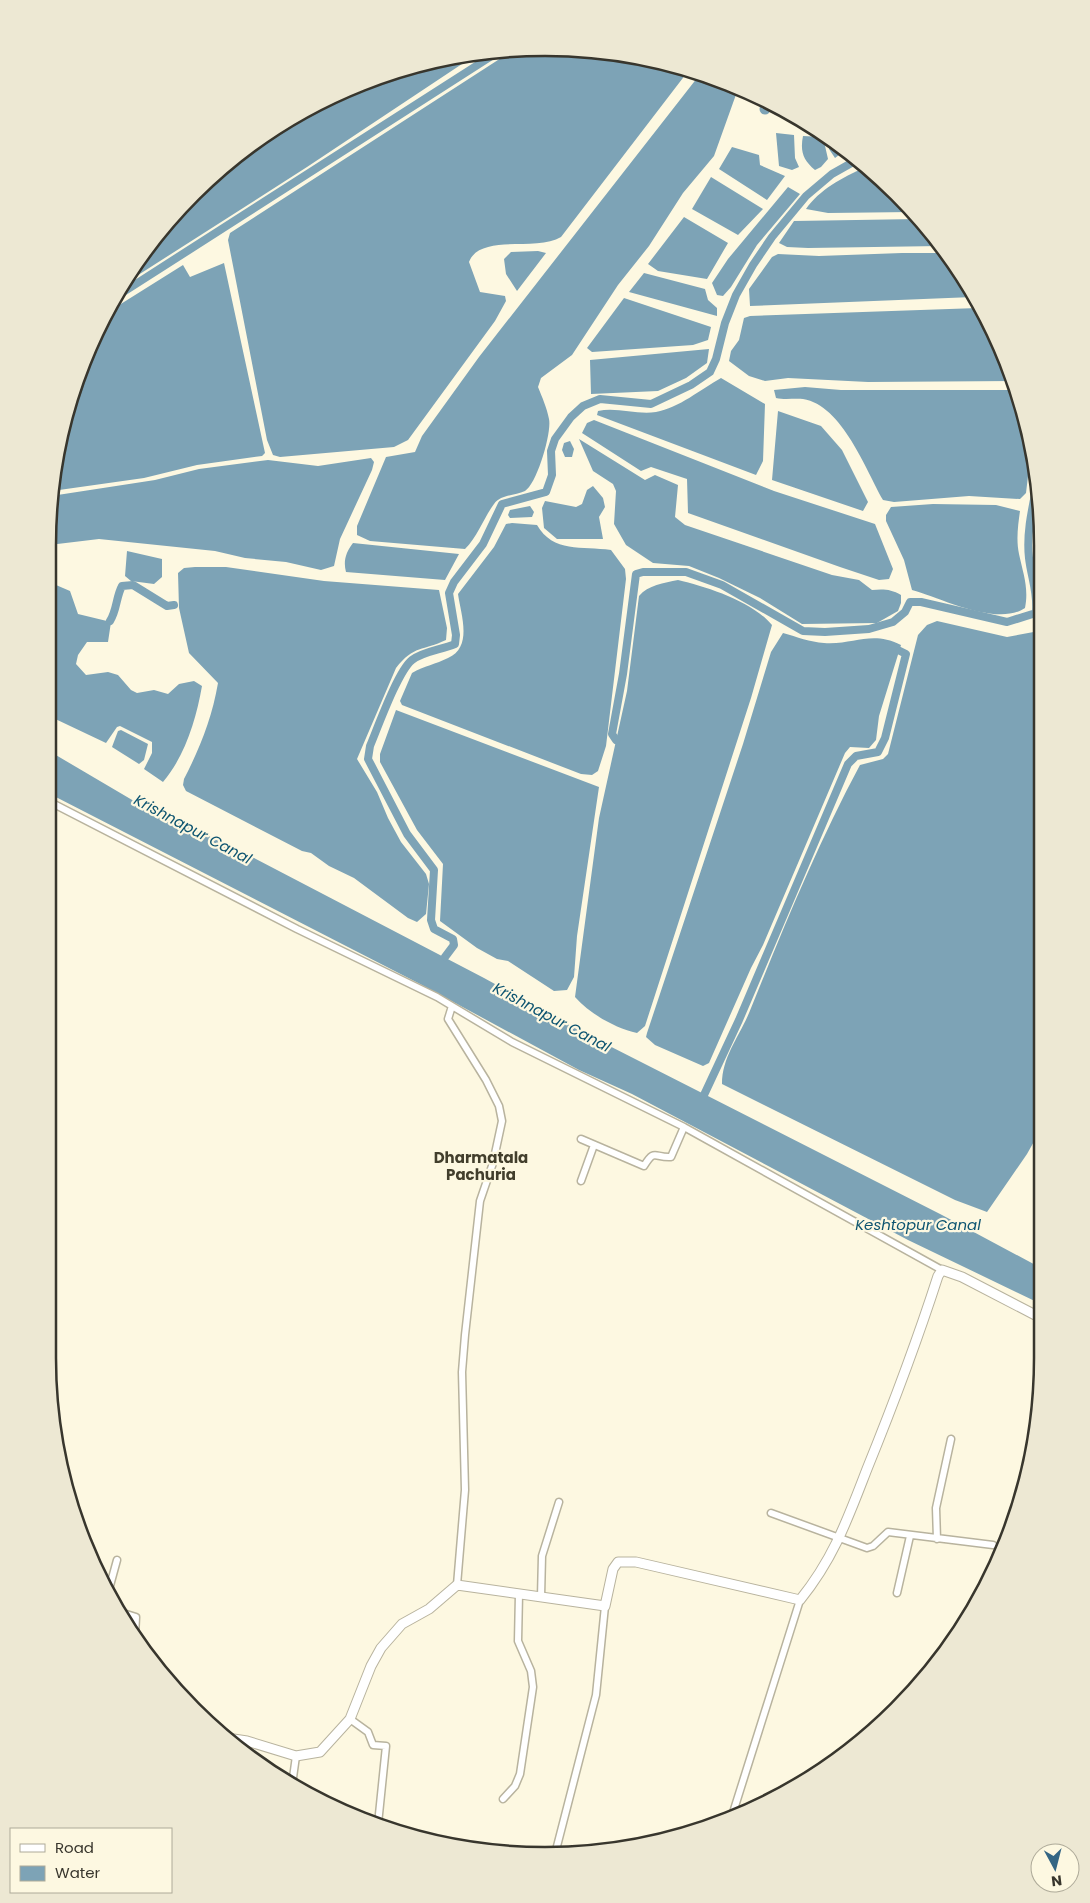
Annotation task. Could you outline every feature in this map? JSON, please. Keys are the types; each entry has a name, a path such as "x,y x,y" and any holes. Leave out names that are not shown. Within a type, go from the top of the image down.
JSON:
{"street":[{"path":"56,805 452,1006 512,1042 684,1127 942,1270 962,1277 1034,1314"},
{"path":"240,1740 296,1756 306,1756 320,1752 350,1719 371,1666 381,1648 402,1624 429,1609 457,1585 465,1490 462,1372 465,1335 480,1201 493,1163 502,1121 499,1106 486,1080 448,1019 452,1006"},
{"path":"581,1139 644,1166 649,1157 654,1154 671,1157 684,1127"},
{"path":"581,1181 594,1145"},
{"path":"735,1808 800,1600 822,1572 839,1539 890,1413 938,1276 942,1270"},
{"path":"937,1539 936,1508 951,1439"},
{"path":"541,1597 542,1556 559,1502"},
{"path":"771,1513 867,1548 873,1546 888,1532 993,1546"},
{"path":"898,1593 910,1536"},
{"path":"111,1582 117,1560"},
{"path":"557,1847 596,1695 605,1606 613,1569 618,1562 676,1570 739,1588 800,1600"},
{"path":"457,1585 605,1606"},
{"path":"503,1799 515,1786 522,1766 533,1687 531,1671 518,1641 519,1594"},
{"path":"130,1614 136,1616 136,1624"},
{"path":"350,1719 368,1732 373,1745 386,1746 379,1818"},
{"path":"293,1776 296,1756"}],"water":[{"path":"545,56 609,60 684,77 561,237 538,243 497,245 475,253 469,262 480,292 505,296 506,301 495,321 408,440 394,447 280,457 273,455 267,440 228,240 230,233 501,58"},
{"path":"463,64 307,167 138,275 157,247 199,199 247,157 273,139 301,122 358,93 419,73"},
{"path":"695,80 736,95 714,156 683,193 649,246 618,285 572,355 541,378 538,387 547,411 549,426 543,457 530,486 521,493 500,498 494,504 465,549 370,541 357,535 357,526 386,457 415,452 422,436 479,357"},
{"path":"760,107 770,112 769,113 765,115 761,113"},
{"path":"776,133 794,135 795,158 799,167 792,170 779,166"},
{"path":"803,136 813,136 825,144 828,159 821,167 815,170 803,155"},
{"path":"732,147 759,155 760,165 785,176 767,200 719,169"},
{"path":"829,147 840,155 835,158"},
{"path":"859,171 891,199 902,212 828,213 806,209 811,202 832,185"},
{"path":"711,177 763,209 738,235 692,209"},
{"path":"788,187 800,194 757,245 731,287 723,296 717,295 712,283 728,259"},
{"path":"684,217 728,243 707,279 658,271 648,264"},
{"path":"909,219 932,246 787,247 779,243 794,221"},
{"path":"538,251 546,253 517,291 506,274 504,259 511,252"},
{"path":"937,253 966,297 750,306 749,289 772,257 778,254 819,256"},
{"path":"224,263 265,453 262,456 197,465 144,478 59,490 66,450 82,388 93,358 120,304 183,265 190,277"},
{"path":"644,273 705,289 708,300 717,308 717,316 629,292"},
{"path":"624,298 711,327 708,340 693,345 592,352 587,348"},
{"path":"972,308 997,358 1005,381 868,382 788,378 765,381 749,376 729,361 731,351 739,340 744,318 750,316"},
{"path":"709,349 707,363 686,378 658,391 591,394 590,360"},
{"path":"721,378 765,404 763,461 756,475 597,415 598,411 605,410 649,413 665,410"},
{"path":"805,387 841,390 1009,390 1028,473 1026,493 1020,499 969,496 894,502 883,500 851,440 830,413 817,404 803,399 776,398 774,390"},
{"path":"778,411 821,426 842,450 868,502 863,511 772,480"},
{"path":"594,420 774,491 875,524 893,569 889,579 879,580 688,513 687,479 651,467 641,471 582,433 587,423"},
{"path":"579,439 645,480 655,475 678,485 675,517 685,525 832,575 859,580 872,590 894,592 901,595 898,611 877,623 802,624 760,598 719,578 689,566 653,563 626,545 614,524 616,491 613,484 593,471"},
{"path":"570,441 574,449 572,457 565,457 562,450 564,443"},
{"path":"371,458 374,462 340,539 334,566 321,570 286,562 245,558 215,551 99,539 56,544 59,495 155,480 199,469 268,460 318,466"},
{"path":"593,486 603,498 605,507 599,517 603,539 557,539 544,528 542,508 545,501 576,507 582,504 587,490"},
{"path":"933,504 996,505 1020,511 1018,543 1026,587 1025,608 1013,613 985,613 912,590 904,560 886,521 886,515 891,507"},
{"path":"530,506 534,512 532,517 510,518 508,515 510,510"},
{"path":"506,524 537,525 551,540 560,544 579,548 611,550 625,569 626,579 606,746 598,771 592,775 581,774 402,705 400,701 412,673 448,658 456,653 461,646 464,630 458,594 494,547"},
{"path":"353,543 459,554 445,580 346,572 346,557"},
{"path":"127,551 162,559 162,577 154,584 131,581 125,576"},
{"path":"226,567 324,581 439,590 447,628 446,640 419,649 408,655 396,668 357,759 377,792 401,842 426,874 429,884 426,914 417,922 408,918 354,878 329,866 311,853 302,851 186,791 183,785 184,779 205,732 218,683 189,653 179,608 178,573 184,568"},
{"path":"678,580 715,591 741,602 763,616 772,625 751,698 645,1026 637,1033 603,1020 575,997 599,818 627,691 639,596 647,589 662,583"},
{"path":"56,585 70,591 78,614 111,622 108,642 87,642 78,655 76,664 86,675 108,672 118,675 131,690 137,693 154,690 168,694 179,684 194,681 202,686 188,737 178,761 163,782 144,769 152,753 152,742 120,726 117,727 106,743 56,719"},
{"path":"937,621 1007,637 1034,632 1034,1142 987,1212 955,1200 722,1084 728,1056 749,1013 815,856 844,795 860,765 883,759 888,754 918,635 927,625"},
{"path":"783,633 824,643 872,638 901,645 879,716 876,740 869,748 850,747 845,753 763,945 709,1063 703,1066 655,1045 646,1037 743,744 771,652"},
{"path":"396,710 599,787 577,936 574,977 567,990 554,991 508,961 497,959 477,948 440,921 443,864 417,830 380,762 380,754"},
{"path":"121,730 148,744 144,760 139,764 112,747 118,731"},
{"name":"Keshtopur Canal","path":"56,755 139,804 237,849 484,978 580,1031 942,1215 1034,1264 1034,1301 908,1240 632,1094 579,1070 420,984 56,797"}],"waterway":[{"path":"130,288 486,60"},
{"path":"445,957 454,945 453,939 434,929 431,920 434,870 407,834 368,759 370,746 401,675 412,660 417,657 455,644 456,635 449,593 454,582 483,544 502,504 546,492 552,475 551,451 555,439 571,417 583,406 600,399 651,404 691,385 710,372 716,359 725,323 736,295 753,265 772,237 806,196 832,174 850,164"},
{"path":"1032,507 1028,548 1034,586"},
{"path":"616,740 612,734 623,674 636,574 643,572 686,572 722,585 803,631 825,632 869,629 893,622 905,612 910,602 921,602 1007,622 1034,614"},
{"path":"110,621 122,586 133,585 167,606 174,605"},
{"path":"704,1095 739,1020 848,764 856,756 878,752 885,738 906,654 900,651"}],"district":[{"name":"Dharmatala Pachuria","path":"481,1166"}],"water label":[{"name":"Krishnapur Canal","path":"193,829"},
{"name":"Krishnapur Canal","path":"552,1017"}]}
